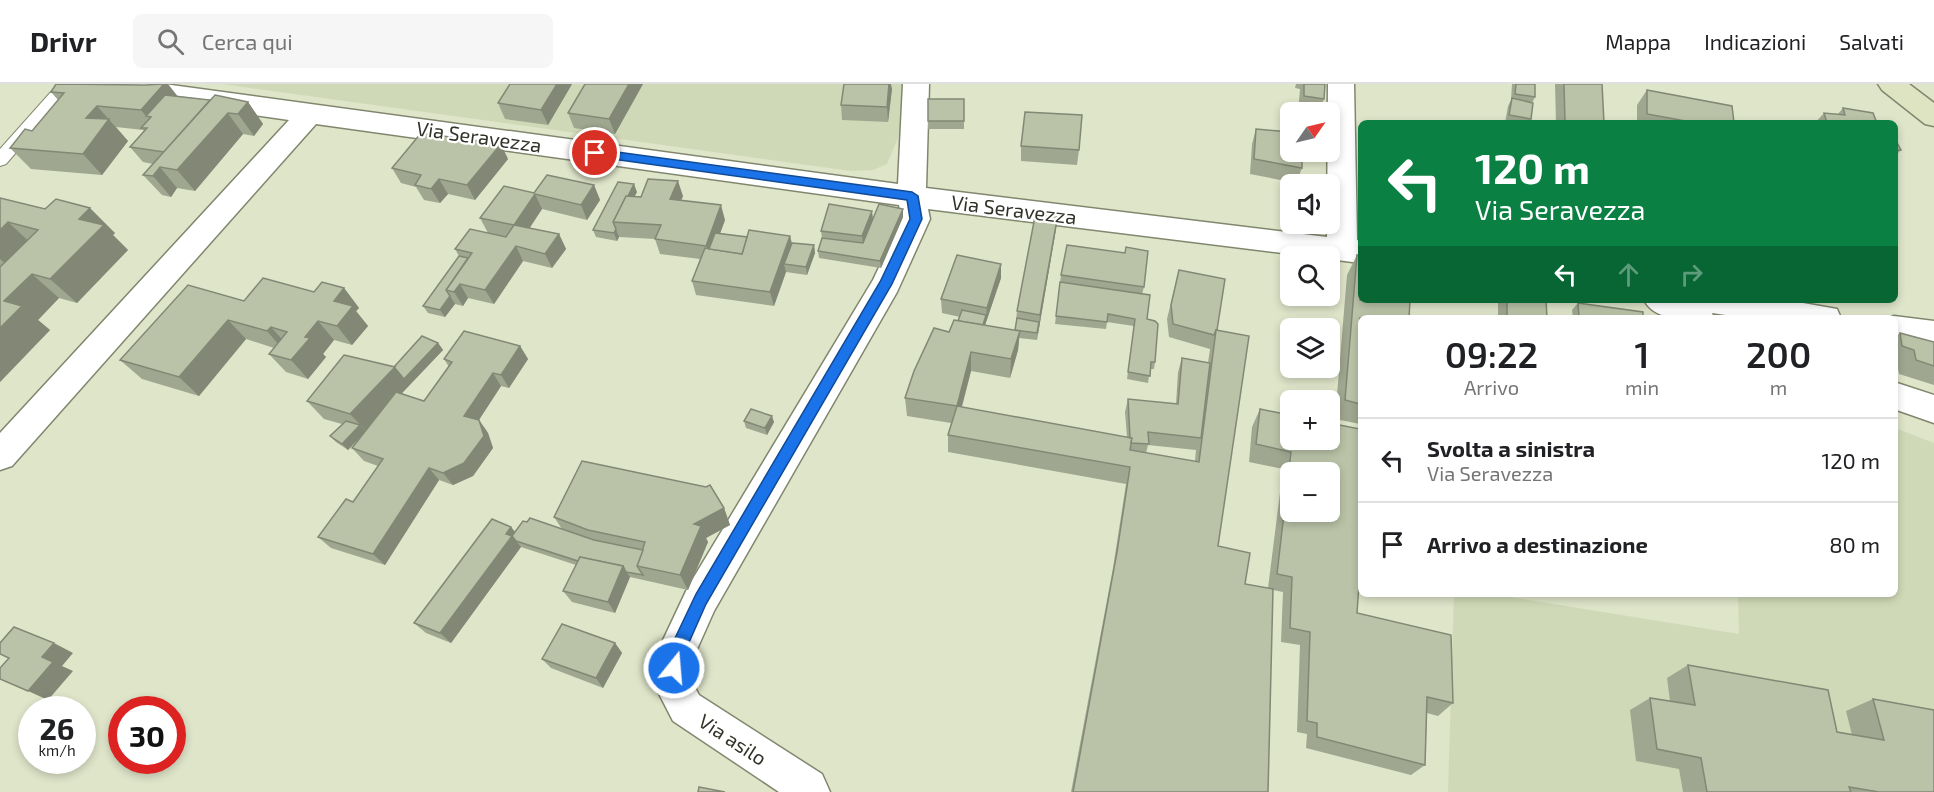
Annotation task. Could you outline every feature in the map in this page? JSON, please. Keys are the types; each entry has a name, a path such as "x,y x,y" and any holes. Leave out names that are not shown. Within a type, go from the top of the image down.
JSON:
{"main road":[{"path":"1891,84 1934,117"}],"street":[{"name":"Via Seravezza","path":"100,84 912,196 1351,251"},
{"name":"Via asilo","path":"810,792 808,788 686,708 672,682 675,655 701,599 886,284 916,219 912,196 916,84"},
{"path":"1341,84 1351,251"},
{"path":"0,456 311,112"},
{"path":"1666,303 1692,315"},
{"path":"1726,303 1806,315"},
{"path":"1898,328 1934,333"},
{"path":"1898,396 1934,409"}],"lane":[{"path":"0,160 67,84"}],"shaded area":[{"path":"222,84 905,84 907,94 900,133 887,164 873,170 851,171"},
{"path":"1898,429 1934,443 1934,792 1448,792 1454,597 1511,597 1739,634 1738,597 1898,597"}],"building":[{"path":"56,84 164,84 141,110 97,106 86,118 109,119 83,154 10,148 25,129 32,131 64,93 51,92"},
{"path":"510,84 557,84 541,110 498,103"},
{"path":"585,84 629,84 609,119 568,113"},
{"path":"844,84 889,84 887,107 841,105"},
{"path":"1304,84 1325,84 1324,99 1304,96"},
{"path":"1516,84 1535,84 1535,97 1515,94"},
{"path":"1564,84 1602,84 1604,120 1565,120"},
{"path":"1647,90 1732,106 1734,120 1680,120 1647,114"},
{"path":"165,95 210,100 164,152 130,147 147,128 141,128 151,117 146,116"},
{"path":"215,95 248,102 238,114 228,113 177,170 160,167 153,176 143,175"},
{"path":"1512,98 1533,103 1531,119 1509,115"},
{"path":"928,99 964,99 964,121 928,121"},
{"path":"1843,108 1873,113 1876,120 1826,120 1824,113 1845,115"},
{"path":"1025,112 1082,115 1079,150 1021,146"},
{"path":"1256,129 1280,131 1280,162 1302,162 1302,168 1254,159"},
{"path":"421,133 501,144 467,185 439,179 431,189 415,185 421,175 392,168"},
{"path":"547,175 594,185 581,205 535,194 514,225 480,218 504,186 534,193"},
{"path":"648,179 678,181 670,199 721,205 706,246 655,239 661,225 613,222 626,196 641,197"},
{"path":"618,182 634,184 613,222 616,229 614,233 593,230"},
{"path":"0,198 45,209 56,199 90,208 79,219 104,225 50,279 32,274 4,301 22,306 0,328 0,267 38,230 8,222 0,230"},
{"path":"829,204 872,211 862,236 821,231"},
{"path":"879,204 903,209 880,261 818,251 822,238 863,243"},
{"path":"1036,211 1058,214 1040,315 1017,311"},
{"path":"514,225 559,234 545,254 516,246 485,290 460,284 454,292 446,290 472,253 455,249 470,229 506,237"},
{"path":"749,230 790,236 770,292 692,281 705,248 742,254"},
{"path":"715,233 747,237 742,254 709,249"},
{"path":"792,243 814,245 806,267 784,264"},
{"path":"1067,245 1125,253 1126,247 1148,251 1144,287 1061,275"},
{"path":"957,255 1001,264 987,308 941,299"},
{"path":"1357,255 1358,303 1410,303 1409,315 1358,315 1358,403 1345,400"},
{"path":"459,256 468,258 446,290 450,296 440,310 423,306"},
{"path":"1179,270 1225,279 1217,330 1214,335 1173,324 1171,305"},
{"path":"263,278 314,292 322,282 344,288 334,301 353,306 337,326 318,321 305,337 310,338 291,360 269,354 287,332 271,327 267,331 228,320 179,377 120,360 188,285 244,301"},
{"path":"1060,282 1150,295 1147,319 1158,324 1155,362 1151,362 1150,376 1128,372 1135,319 1108,314 1107,322 1056,316"},
{"path":"1507,303 1546,303 1547,315 1507,315"},
{"path":"1578,303 1643,312 1643,315 1579,315"},
{"path":"962,310 986,315 983,325 958,321"},
{"path":"1017,318 1039,322 1037,333 1015,330"},
{"path":"954,320 1020,331 1011,359 971,352 957,406 905,398 914,371 934,328 949,332"},
{"path":"1216,330 1249,336 1218,546 1250,553 1245,584 1273,589 1268,792 1073,792 1117,552 1130,467 948,435 957,406 1132,438 1130,450 1199,462"},
{"path":"464,331 520,346 501,375 493,373 464,416 479,420 484,436 464,463 443,473 429,468 373,554 318,537 346,499 353,502 383,459 352,448 396,392 424,401 452,362 444,359"},
{"path":"1900,333 1934,342 1934,366 1916,360 1914,350 1902,346"},
{"path":"422,336 438,343 404,379 394,367"},
{"path":"344,355 395,367 350,414 307,401"},
{"path":"1182,358 1210,363 1201,438 1148,432 1149,444 1131,443 1128,399 1178,404"},
{"path":"751,409 772,416 765,428 744,421"},
{"path":"1260,409 1280,413 1280,449 1256,444"},
{"path":"346,421 360,425 342,444 330,436"},
{"path":"1340,425 1358,429 1357,613 1451,635 1453,703 1427,697 1425,765 1317,737 1317,723 1307,721 1310,632 1290,628 1292,577 1277,574 1283,522 1340,522 1340,462 1290,462 1291,452 1282,450 1340,450"},
{"path":"582,461 706,487 710,485 724,508 694,524 701,526 680,575 637,566 645,542 588,530 554,517"},
{"path":"530,518 594,540 643,550 637,566 643,575 626,572 623,566 580,557 578,561 516,541 512,536 523,521 527,522"},
{"path":"492,519 511,527 506,534 512,536 440,633 414,623"},
{"path":"580,557 623,566 608,602 563,591"},
{"path":"562,624 615,643 596,678 542,659"},
{"path":"14,627 54,643 42,657 53,662 28,691 0,679 0,668 9,658 0,654 0,643"},
{"path":"1688,665 1828,690 1837,732 1884,740 1873,699 1934,710 1934,792 1879,792 1849,787 1851,792 1707,792 1701,758 1657,749 1650,698 1695,705"},
{"path":"699,787 725,792 698,792"}],"route":[{"path":"595,153 912,196 916,219 886,284 701,599 675,655 674,668"}]}
